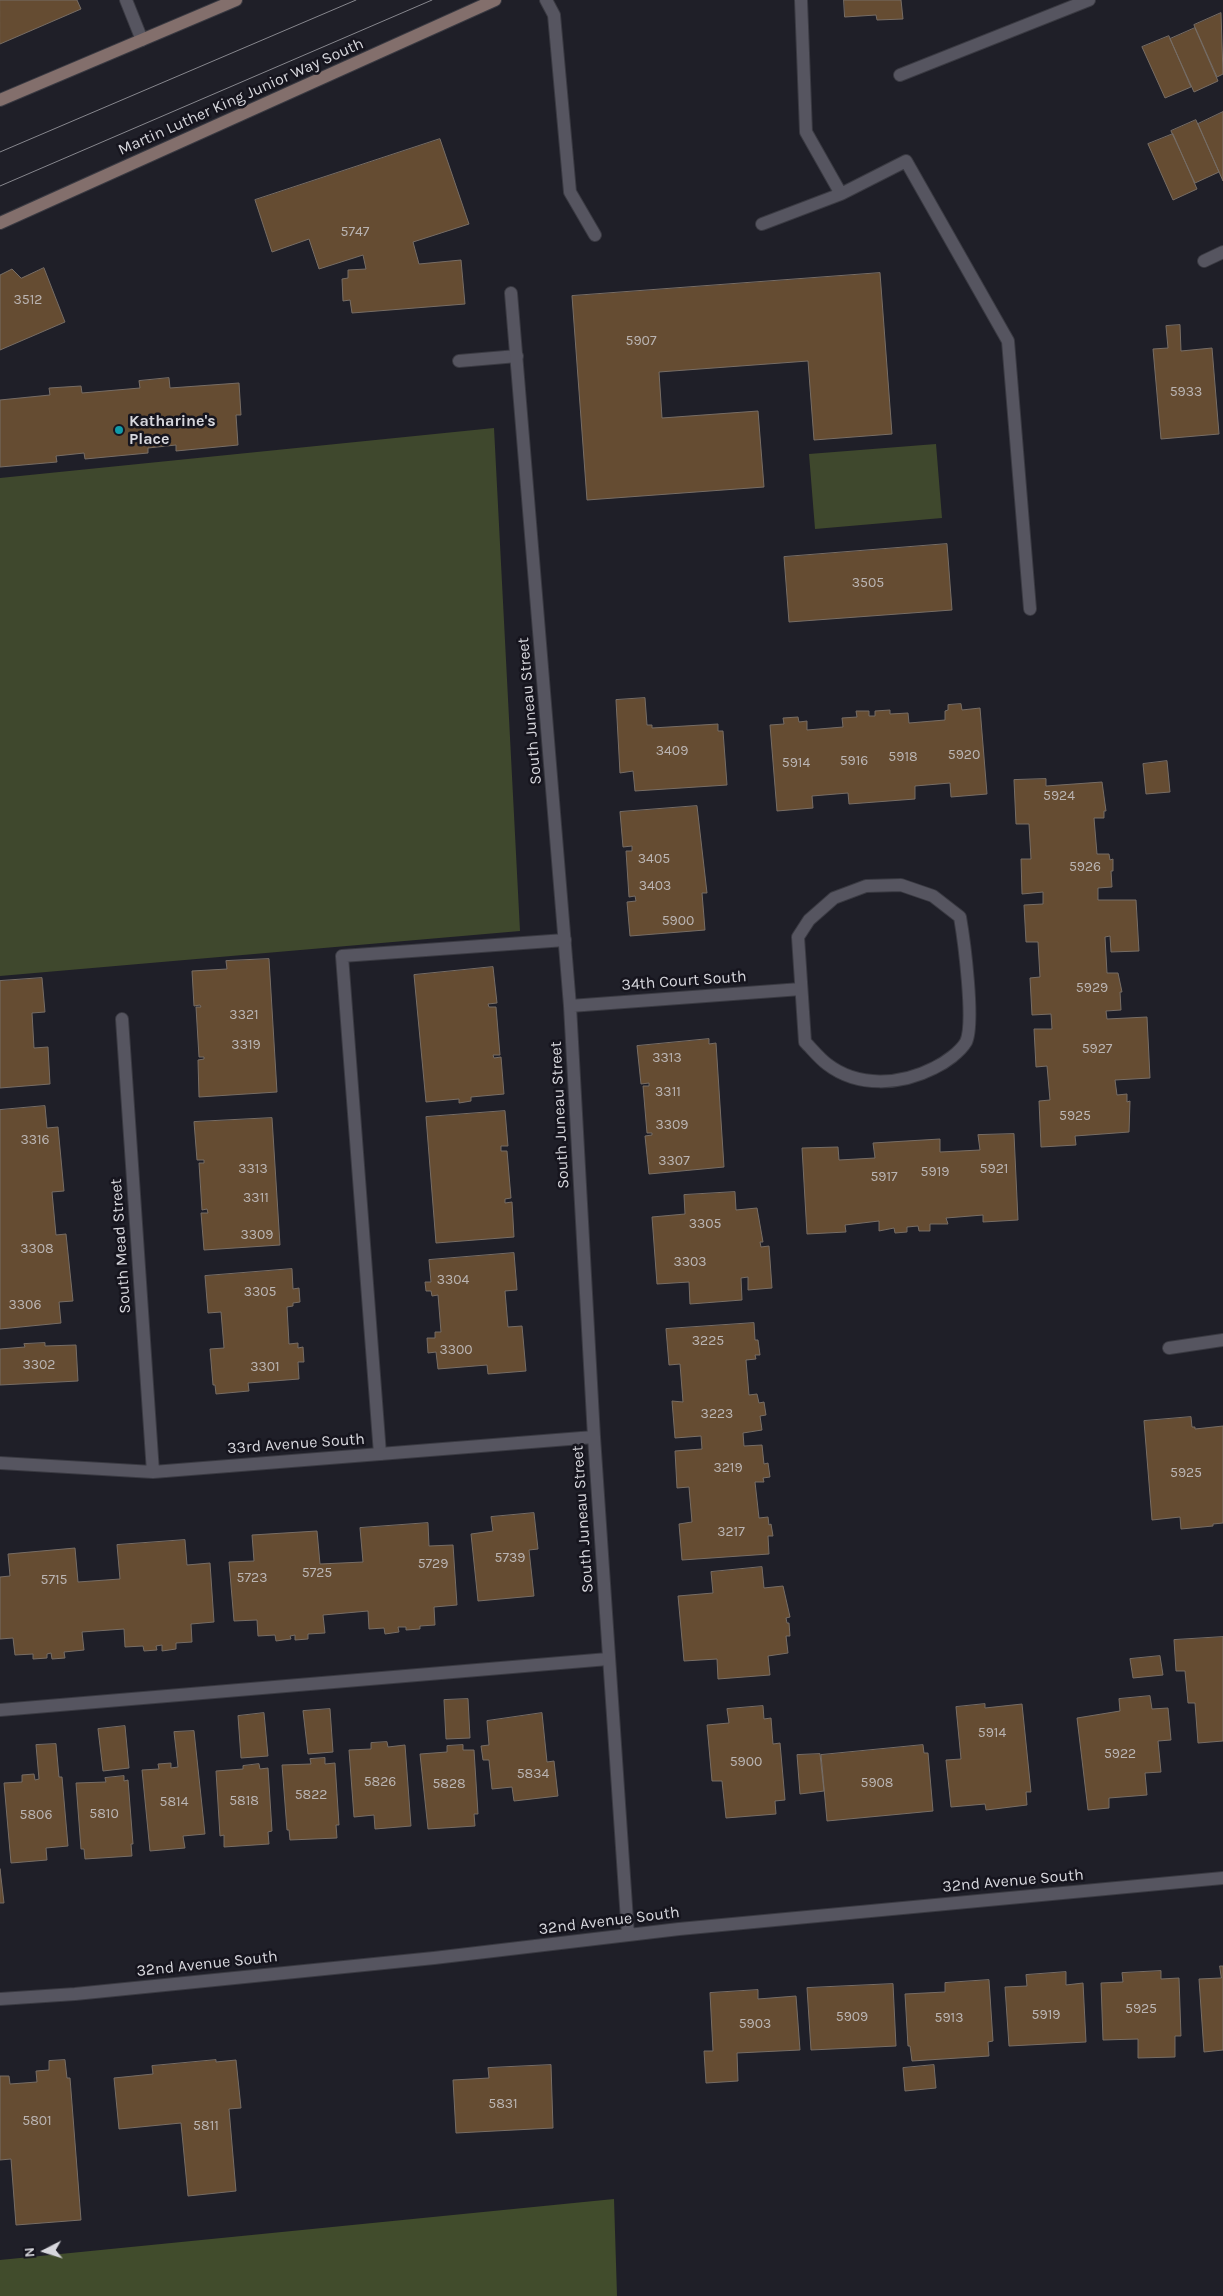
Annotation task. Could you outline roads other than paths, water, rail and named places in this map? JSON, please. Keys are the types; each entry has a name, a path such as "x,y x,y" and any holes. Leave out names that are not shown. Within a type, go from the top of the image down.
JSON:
{"main road":[{"path":"0,100 236,0"},
{"name":"Martin Luther King Junior Way South","path":"0,223 495,0"}],"street":[{"path":"126,0 142,40"},
{"path":"546,0 554,15 570,192 595,235"},
{"path":"801,0 806,132 841,194"},
{"path":"900,75 1089,0"},
{"path":"762,224 841,194 906,161 1008,341 1030,609"},
{"path":"1204,260 1223,252"},
{"name":"South Juneau Street","path":"511,293 570,1006 594,1437 628,1935"},
{"path":"459,362 517,356"},
{"path":"901,884 933,896 960,917 970,1023 966,1042 944,1063 916,1078 886,1083 855,1078 827,1064 805,1042 801,989 798,937 808,920 834,898 866,886 901,884"},
{"path":"380,1454 342,956 565,940"},
{"name":"34th Court South","path":"570,1006 801,989"},
{"name":"South Mead Street","path":"122,1019 153,1472"},
{"path":"1169,1348 1223,1340"},
{"name":"33rd Avenue South","path":"0,1463 153,1472 594,1437"},
{"path":"0,1710 608,1659"},
{"name":"32nd Avenue South","path":"0,1998 75,1994 424,1959 628,1935 1223,1878"}],"tram line":[{"path":"0,152 356,0"},
{"path":"0,186 432,0"}],"place":[{"name":"Katharine's Place","path":"119,430"}]}
